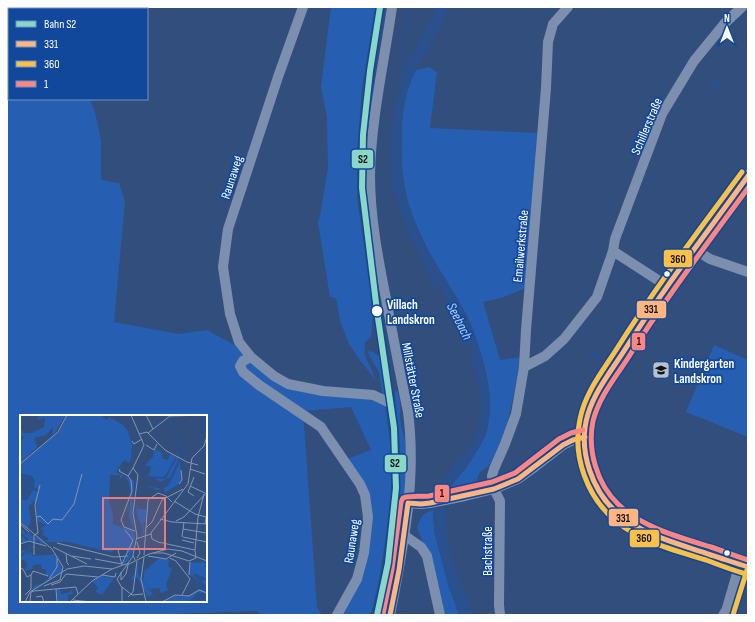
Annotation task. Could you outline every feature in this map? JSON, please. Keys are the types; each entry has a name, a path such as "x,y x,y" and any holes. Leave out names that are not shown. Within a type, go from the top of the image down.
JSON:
{"main road":[{"path":"727,613 745,566 672,541 643,530 628,522 613,509 603,497 594,482 590,472 586,452 585,437 586,422 589,410 595,397 637,330 667,286 748,176"}],"street":[{"name":"Raunaweg","path":"303,7 228,229 223,267 230,314 239,342 251,357 274,376 288,384 323,391 374,395 388,402"},
{"name":"Millstätter Straße","path":"390,615 404,535 411,463 408,412 380,270 371,204 372,144 392,7"},
{"name":"Emailwerkstraße","path":"494,489 492,476 516,414 524,366 546,88 548,42 552,24 568,7"},
{"name":"Schillerstraße","path":"524,366 545,356 564,339 593,303 597,296 613,251 615,239 662,114 694,61 725,23 742,7"},
{"path":"694,249 710,259 748,272"},
{"path":"613,251 667,286"},
{"name":"Raunaweg","path":"251,357 243,361 240,366 243,372 259,386 321,427 360,484 365,495 368,517 364,553 357,579 337,615"},
{"path":"408,503 430,503 494,489 518,479 563,445 573,440 585,437"},
{"name":"Bachstraße","path":"494,489 500,501 500,615"},
{"path":"404,535 421,547 427,556 440,615"}],"shaded area":[{"path":"7,7 73,7 8,8 8,100 90,100 95,112 101,140 101,180 119,183 125,201 114,322 179,334 207,330 238,347 260,371 329,394 377,401 385,405 391,450 391,492 379,579 370,615 340,615 358,582 371,502 347,459 371,450 351,407 303,411 317,607 322,615 260,615 258,611 147,615 7,615"},
{"path":"331,7 375,7 362,88 357,152 357,198 371,296 372,313 371,337 365,342 365,353 366,359 374,376 376,384 374,378 348,342 340,320 336,298 330,297 318,222 328,168 327,118 321,87"},
{"path":"429,67 437,72 430,128 537,133 525,288 504,297 483,302 500,360 521,357 507,424 503,437 491,463 479,474 474,488 448,492 466,468 486,434 490,400 488,382 477,340 462,306 438,267 416,224 411,212 405,187 402,161 403,109 409,85 416,70"},
{"path":"714,345 748,360 748,437 686,412"},
{"path":"369,351 380,356 386,399 383,398 379,372 368,353"},
{"path":"395,391 397,391 399,395 400,420 407,448 407,472 400,533 385,615 378,615 391,560 398,494 400,444"},
{"path":"433,510 435,535 448,584 459,615 445,615 429,559 417,527 423,516"}],"water":[{"name":"Seebach","path":"435,7 447,7 442,23 417,68 408,90 403,113 401,161 406,195 417,228 427,249 467,316 479,345 489,388 489,418 484,437 470,462 451,486 447,497 447,533 450,550 473,615 459,615 448,584 435,535 433,513 436,492 441,483 453,466 467,452 474,441 481,414 480,391 468,342 454,311 441,290 431,282 427,268 409,235 392,185 391,170 391,136 401,78 432,18"},
{"path":"717,78 722,81 716,91 711,88"},
{"path":"593,350 601,356 598,360 589,354"}],"pier":[{"path":"450,491 449,507 431,511 434,494"}],"waterway":[{"path":"401,80 408,7"}],"rail line":[{"name":"S2","path":"377,615 388,563 396,488 394,428 377,311 362,188 363,135 370,71 380,7"}],"transit line":[{"name":"360","path":"742,172 662,282 595,383 582,409 578,433 578,447 580,462 590,489 597,501 617,522 637,535 660,545 746,574"},
{"name":"331","path":"748,176 669,284 604,381 588,414 584,442 586,456 595,484 602,496 622,517 632,524 664,539 748,567"},
{"name":"1","path":"748,188 671,293 608,388 599,404 591,432 593,455 599,477 604,487 618,504 650,526 748,560"},
{"name":"1","path":"383,614 392,569 401,502 403,498 429,496 492,482 515,473 559,439 571,433 583,430"},
{"name":"331","path":"408,503 430,503 494,489 518,479 563,445 573,440 585,437"},
{"name":"331","path":"390,615 399,570 408,503"},
{"name":"360","path":"733,615 748,567"}],"place":[{"name":"Villach Landskron","path":"377,311"},
{"name":"Kindergarten Landskron","path":"661,370"}]}
